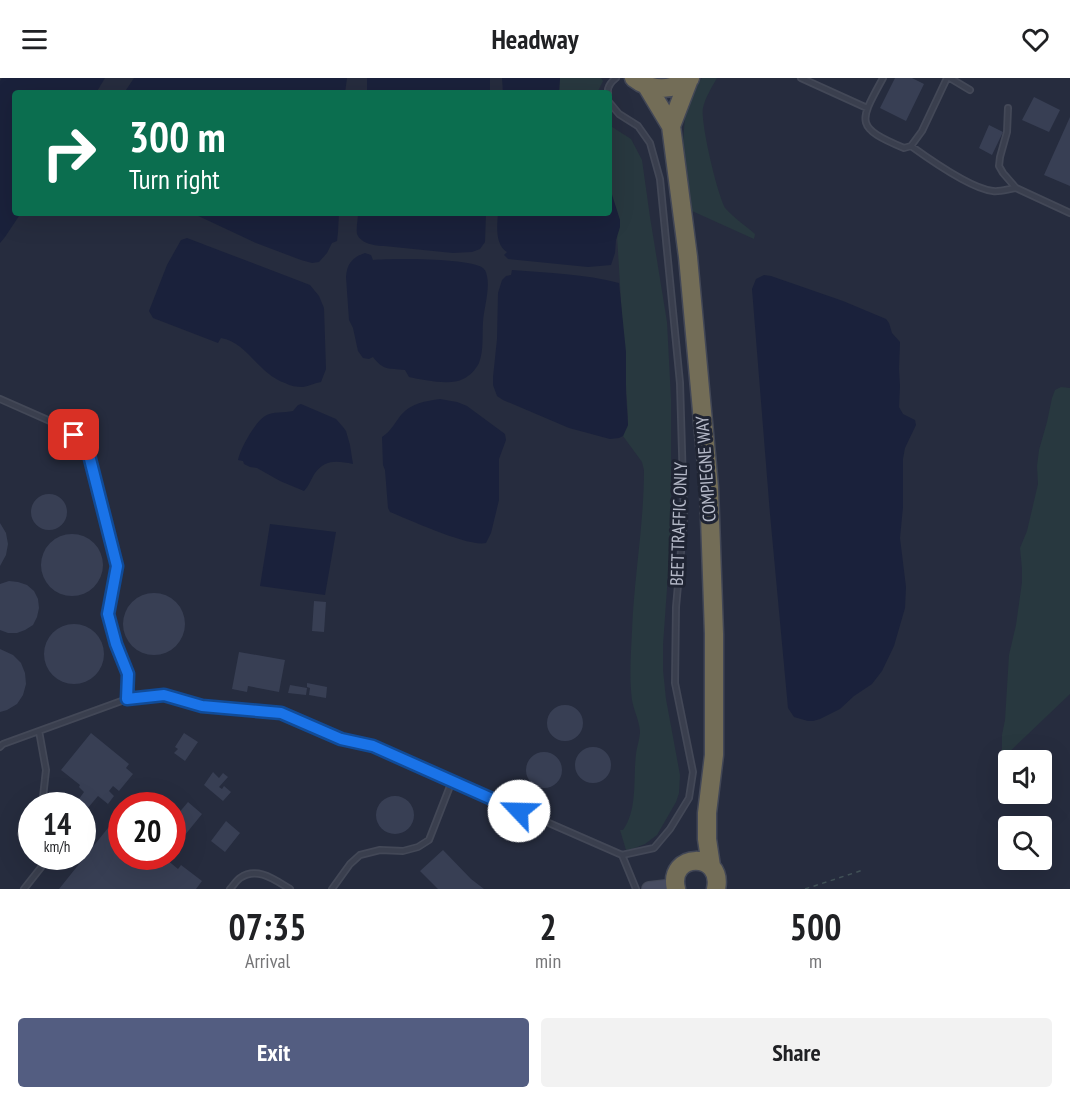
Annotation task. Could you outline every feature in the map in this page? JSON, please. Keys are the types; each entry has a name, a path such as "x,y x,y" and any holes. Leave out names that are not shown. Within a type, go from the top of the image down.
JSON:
{"highway":[{"path":"640,82 658,89 680,85 689,79"},
{"name":"COMPIEGNE WAY","path":"671,126 689,79"},
{"name":"COMPIEGNE WAY","path":"640,82 671,126 688,257 709,488 714,634 714,755 707,813 707,839 711,866 717,877 716,889"},
{"name":"COMPIEGNE WAY","path":"675,887 676,873 684,864 707,813"},
{"path":"684,864 698,861 711,866"}],"street":[{"path":"649,889 675,887"}],"lane":[{"path":"607,90 616,78"},
{"path":"801,78 867,108"},
{"path":"883,78 867,108 864,120 870,131 904,148 911,146 921,131 949,78 970,90"},
{"name":"BEET TRAFFIC ONLY","path":"612,106 619,114 638,126 650,143 660,179 680,383 684,519 676,608 675,683 693,772 689,798 660,842 654,848 622,855"},
{"path":"1008,108 1007,132 999,166 1016,188 1070,213"},
{"path":"911,146 978,188 994,191 1016,188"},
{"path":"0,399 66,430 74,435 88,451 117,566 108,614 116,644 128,674 127,699"},
{"path":"0,747 127,699 164,695 202,706 281,713 341,739 373,746 622,855 636,889"},
{"path":"39,731 46,770 44,792"},
{"path":"332,889 350,864 360,855 380,850 403,851 418,847 429,840 452,782"},
{"path":"24,889 39,870"},
{"path":"230,889 240,878 250,873 259,873 290,889"}],"path":[{"path":"805,889 863,870"}],"shaded area":[{"path":"560,78 601,78 603,81 598,90 559,90"},
{"path":"702,78 717,78 703,108 714,176 726,209 755,234 754,239 692,211 682,156 685,116 694,88"},
{"path":"612,127 631,139 642,160 667,322 671,399 671,532 663,670 680,775 676,802 657,835 645,844 626,850 620,830 623,830 631,813 640,734 632,700 630,665 644,470 642,462 623,436 628,425 628,418 617,235 619,222 613,202"},
{"path":"1061,387 1070,388 1070,694 1011,750 1002,750 1009,655 1022,582 1020,548 1027,531 1038,484 1039,450 1055,390"}],"water":[{"path":"2,78 105,78 98,90 12,90 12,216 19,216 0,243 0,81"},
{"path":"134,78 347,78 345,90 126,90"},
{"path":"367,78 490,78 490,90 367,90"},
{"path":"502,78 560,78 559,90 503,90"},
{"path":"612,195 620,220 611,265 588,267 508,259 504,255 507,252 500,245 498,216 612,216"},
{"path":"198,216 339,216 337,241 332,243 319,262 301,260 256,243"},
{"path":"358,216 486,216 485,242 480,249 472,252 453,253 373,245 359,237"},
{"path":"187,238 310,285 319,296 324,308 326,369 321,382 303,387 289,385 267,373 238,345 230,341 221,338 218,343 153,318 149,311 167,265 181,240"},
{"path":"365,253 371,255 373,260 413,259 464,262 484,269 488,287 483,322 482,353 479,363 470,374 458,381 429,381 409,377 405,370 383,367 373,357 363,358 358,351 349,320 346,277 351,261"},
{"path":"512,270 580,276 619,283 626,352 628,425 623,436 610,439 569,428 497,396 493,377 498,293 502,280 511,275"},
{"path":"764,275 843,301 886,319 892,333 900,342 899,407 903,414 915,420 916,425 905,448 903,459 903,507 900,538 906,587 905,608 894,646 882,671 872,684 840,709 813,721 794,717 788,708 752,289 756,279"},
{"path":"440,399 467,406 505,434 506,440 499,459 499,500 491,533 486,543 466,541 439,532 390,512 388,508 382,437 409,408"},
{"path":"301,404 336,419 343,427 350,445 353,464 337,462 323,465 304,491 238,460 248,436 261,419 271,413 293,411"},
{"path":"270,524 336,532 325,595 260,586"}],"building":[{"path":"895,78 912,78 924,84 906,121 880,108"},
{"path":"1034,97 1060,110 1049,132 1022,120"},
{"path":"1070,117 1070,186 1044,175"},
{"path":"989,125 1003,132 992,155 979,148"},
{"path":"49,494 62,499 67,512 62,525 49,530 36,525 31,512 36,499"},
{"path":"0,523 6,533 8,544 6,555 0,566"},
{"path":"66,534 78,534 94,543 101,553 103,565 101,577 94,587 78,596 66,596 55,591 46,582 41,571 41,559 46,548 55,539"},
{"path":"9,581 27,585 38,599 39,608 33,625 17,633 0,630 0,584"},
{"path":"148,593 160,593 176,602 183,612 185,624 183,636 176,646 160,655 148,655 137,650 128,641 123,630 123,618 128,607 137,598"},
{"path":"314,601 326,602 324,632 312,631"},
{"path":"68,624 80,624 91,629 99,637 104,654 102,666 91,679 80,684 68,684 57,679 49,671 44,660 44,648 49,637 57,629"},
{"path":"0,649 13,655 21,663 26,684 17,704 0,712"},
{"path":"239,652 285,660 279,692 248,686 247,692 232,689"},
{"path":"307,683 327,687 326,698 309,695 310,688 307,687"},
{"path":"290,685 307,688 306,695 288,693"},
{"path":"565,705 578,710 583,723 578,736 565,741 552,736 547,723 552,710"},
{"path":"91,733 129,764 126,768 133,774 119,791 113,786 108,792 108,804 98,796 96,798 96,792 84,792 79,787 80,785 61,770"},
{"path":"184,733 198,742 185,761 174,753"},
{"path":"593,747 606,752 611,765 606,778 593,783 580,778 575,765 580,752"},
{"path":"544,752 557,757 562,770 557,783 544,788 531,783 526,770 531,757"},
{"path":"213,772 219,778 223,773 228,777 219,787 222,789 224,786 231,792 223,801 204,785"},
{"path":"395,796 409,801 414,815 409,829 395,834 381,829 376,815 381,801"},
{"path":"188,802 202,814 186,834 186,804"},
{"path":"226,821 240,833 225,852 211,841"},
{"path":"108,828 108,870 186,869 202,881 196,889 59,889 74,870 96,870 96,843"},
{"path":"443,850 484,889 438,889 420,871"}],"route":[{"path":"74,435 88,451 117,566 108,614 116,644 128,674 127,699 164,695 202,706 281,713 341,739 373,746 519,811"}]}
